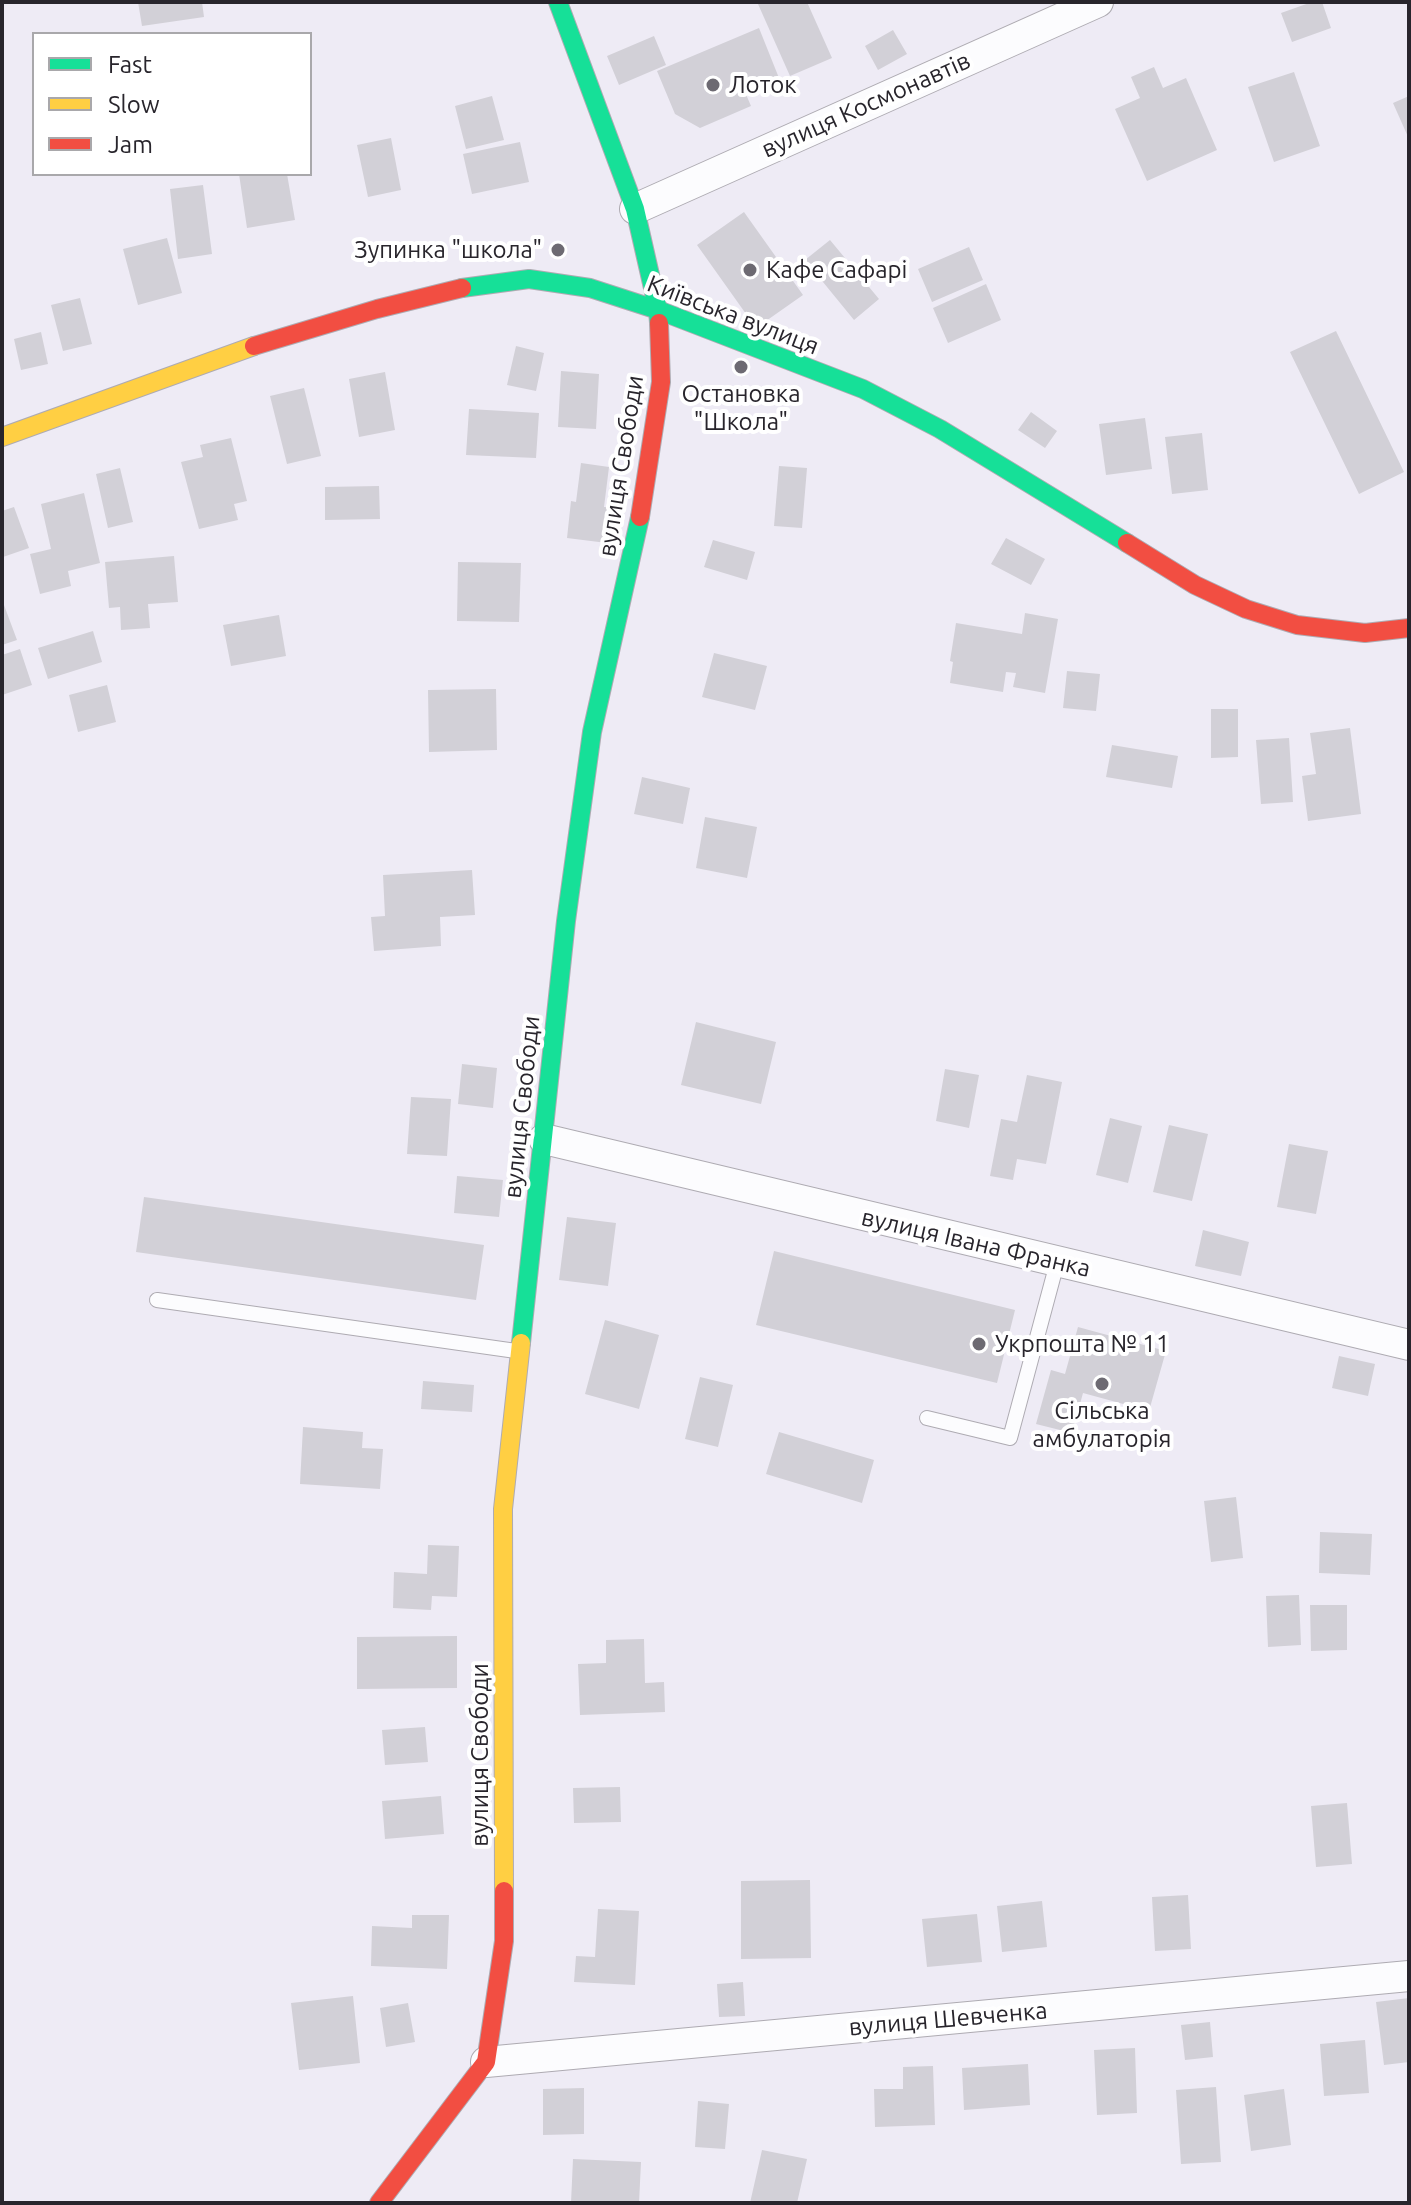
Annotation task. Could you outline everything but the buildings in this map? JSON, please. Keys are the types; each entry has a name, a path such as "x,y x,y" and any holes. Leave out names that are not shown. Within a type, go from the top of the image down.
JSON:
{"street":[{"name":"вулиця Свободи","path":"379,2203 486,2062 504,1941 503,1509 566,921 592,732 637,537 661,382 658,310 635,209 558,2"},
{"name":"вулиця Космонавтів","path":"635,209 1091,3"},
{"name":"Київська вулиця","path":"2,437 280,337 458,289 529,279 590,288 658,310 863,389 940,429 1195,585 1246,609 1311,627 1365,633 1409,628"},
{"name":"вулиця Івана Франка","path":"544,1139 1409,1345"},
{"name":"вулиця Шевченка","path":"486,2062 1409,1976"}],"lane":[{"path":"927,1418 1010,1438 1057,1263"},
{"path":"157,1300 520,1351"}],"traffic: fast":[{"path":"558,2 635,209 659,323"},
{"path":"462,288 529,279 590,288 658,310 863,389 940,429 1127,543"},
{"path":"521,1343 566,921 592,732 640,517"}],"traffic: slow":[{"path":"2,437 254,346"},
{"path":"504,1891 503,1509 521,1343"}],"traffic: jam":[{"path":"254,346 377,309 462,288"},
{"path":"640,517 661,382 659,323"},
{"path":"1127,543 1195,585 1246,609 1297,625 1365,633 1409,628"},
{"path":"379,2203 486,2062 504,1941 504,1891"}],"place":[{"name":"Лоток","path":"713,85"},
{"name":"Зупинка \"школа\"","path":"558,250"},
{"name":"Кафе Сафарі","path":"750,270"},
{"name":"Остановка \"Школа\"","path":"741,367"},
{"name":"Укрпошта № 11","path":"979,1344"},
{"name":"Сільська амбулаторія","path":"1102,1384"}]}
